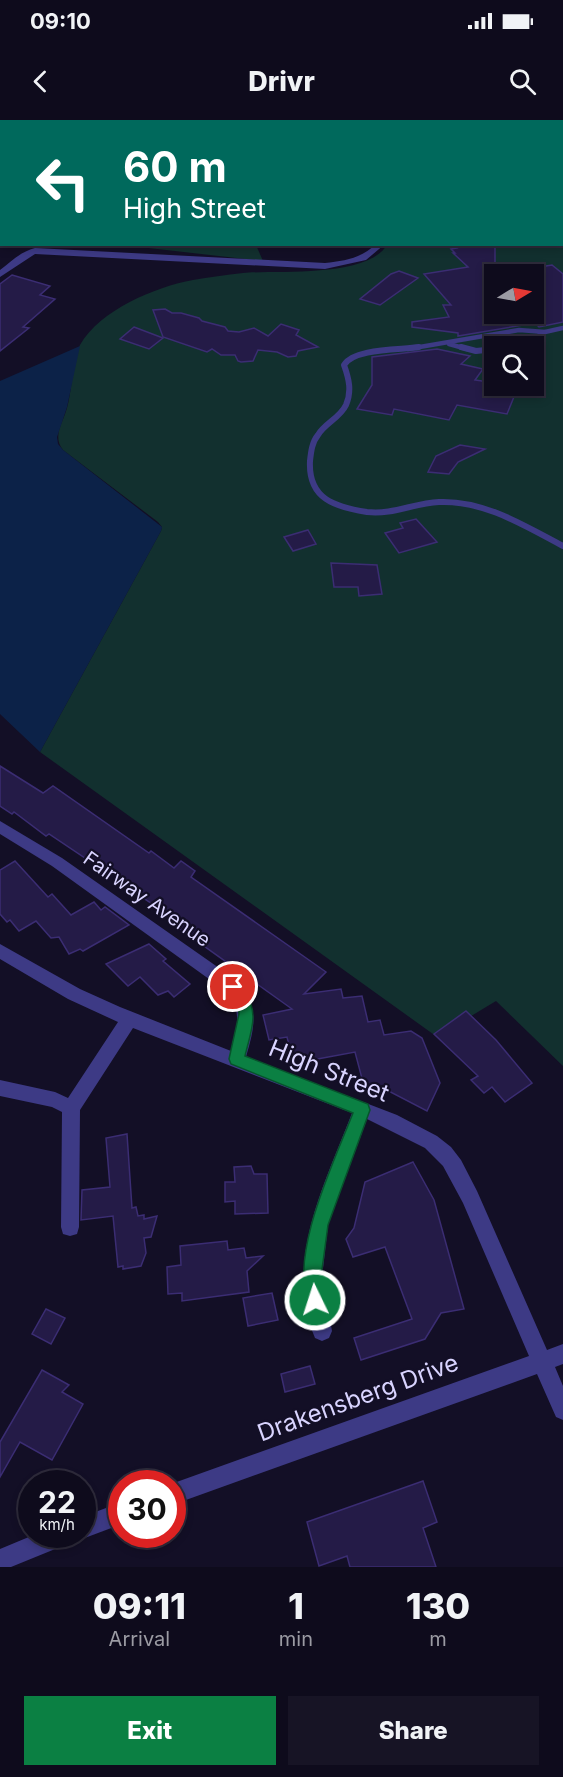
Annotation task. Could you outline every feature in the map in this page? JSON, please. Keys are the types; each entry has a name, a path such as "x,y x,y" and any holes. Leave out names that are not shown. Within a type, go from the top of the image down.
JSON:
{"street":[{"path":"0,274 15,264 23,254 35,250 325,266 362,259 373,253 379,246"},
{"name":"Fairway Avenue","path":"0,827 57,862 233,987 245,1004 247,1014 237,1059"},
{"name":"High Street","path":"0,951 60,986 130,1018 362,1110 432,1142 446,1154 456,1168 501,1265 563,1410"},
{"path":"70,1227 71,1108 130,1018"},
{"path":"0,1088 56,1101 71,1108"},
{"path":"322,1331 312,1277 319,1225 362,1110"},
{"name":"Drakensberg Drive","path":"186,1489 563,1354"},
{"path":"0,1560 30,1548"}],"lane":[{"path":"538,336 563,328"},
{"path":"545,332 527,330 370,352 347,360 344,365 350,378 351,389 346,407 315,438 311,451 310,478 320,497 329,503 380,514 405,511 432,503 462,505 508,518 563,546"},
{"path":"446,343 476,351 484,350"}],"green space":[{"path":"131,246 256,246 263,261"},
{"path":"386,246 563,246 563,1066 496,1001 438,1036 433,1034 40,752 162,527 63,450 60,445 59,429 69,401 80,345 89,332 115,311 146,294 178,283 243,273 299,272 342,268 377,256"}],"water":[{"path":"80,346 67,407 57,437 58,444 162,527 40,752 0,714 0,381"}],"building":[{"path":"455,246 492,246 495,248 495,264 484,264 484,324 529,324 458,336 458,333 412,327 412,322 449,317 443,305 451,305 424,274 468,267 451,249 457,248"},
{"path":"552,265 563,274 563,322 539,327 536,324 544,324 544,266"},
{"path":"399,271 418,278 380,305 360,299 391,274"},
{"path":"12,275 50,286 40,295 55,299 23,327 29,328 0,351 0,284"},
{"path":"165,309 172,313 181,313 225,327 228,331 239,332 254,328 268,336 281,324 299,330 296,335 318,347 298,351 296,356 288,357 277,352 258,350 253,361 241,362 235,355 221,355 212,349 207,352 163,337 153,310"},
{"path":"134,327 163,338 149,349 120,339"},
{"path":"437,349 470,356 461,364 483,369 475,380 484,381 484,396 514,396 507,414 457,405 449,420 394,409 392,415 357,409 372,385 372,357"},
{"path":"460,445 485,449 458,462 449,474 428,472 436,456"},
{"path":"416,519 437,542 399,553 385,533 403,528 400,523"},
{"path":"308,530 316,544 293,551 284,537"},
{"path":"331,563 377,565 382,594 359,596 358,587 334,587"},
{"path":"0,766 43,793 53,786 174,868 181,861 195,871 191,877 326,972 304,994 341,989 343,998 362,996 368,1022 380,1020 384,1035 411,1031 422,1038 440,1083 427,1111 381,1087 365,1090 355,1052 301,1062 300,1056 292,1057 287,1037 269,1040 263,1015 292,1009 176,926 179,922 118,881 120,878 94,859 91,862 49,834 46,836 14,812 12,814 0,806"},
{"path":"15,861 48,897 52,894 71,915 94,902 101,910 105,907 129,925 83,951 80,949 69,954 59,937 51,938 36,921 19,931 10,920 7,922 0,914 0,870"},
{"path":"149,944 166,959 163,961 190,984 174,997 168,991 158,995 140,977 128,986 106,964"},
{"path":"466,1011 496,1040 532,1083 505,1102 492,1087 484,1093 471,1080 478,1076 434,1034"},
{"path":"127,1134 132,1208 136,1207 138,1216 144,1215 144,1219 157,1216 151,1237 144,1238 146,1253 141,1266 123,1269 123,1266 118,1267 113,1216 81,1220 82,1190 110,1187 106,1138"},
{"path":"413,1162 434,1200 464,1309 441,1313 425,1339 361,1360 354,1338 412,1319 385,1247 353,1257 346,1239 354,1228 365,1182"},
{"path":"251,1166 254,1174 267,1174 268,1213 235,1214 235,1201 225,1202 225,1182 235,1182 234,1167"},
{"path":"227,1241 228,1250 244,1248 246,1258 263,1256 247,1271 249,1292 182,1301 182,1293 168,1294 167,1267 181,1265 180,1246"},
{"path":"272,1293 278,1320 248,1326 243,1298"},
{"path":"46,1309 65,1318 51,1344 32,1334"},
{"path":"310,1366 315,1384 285,1392 281,1374"},
{"path":"42,1370 69,1385 62,1392 83,1404 52,1460 20,1442 0,1477 0,1442"},
{"path":"423,1481 437,1522 423,1528 436,1567 350,1567 347,1556 319,1566 307,1522"}],"route":[{"path":"233,987 241,995 247,1014 237,1059 362,1110 319,1225 312,1277 315,1300"}]}
